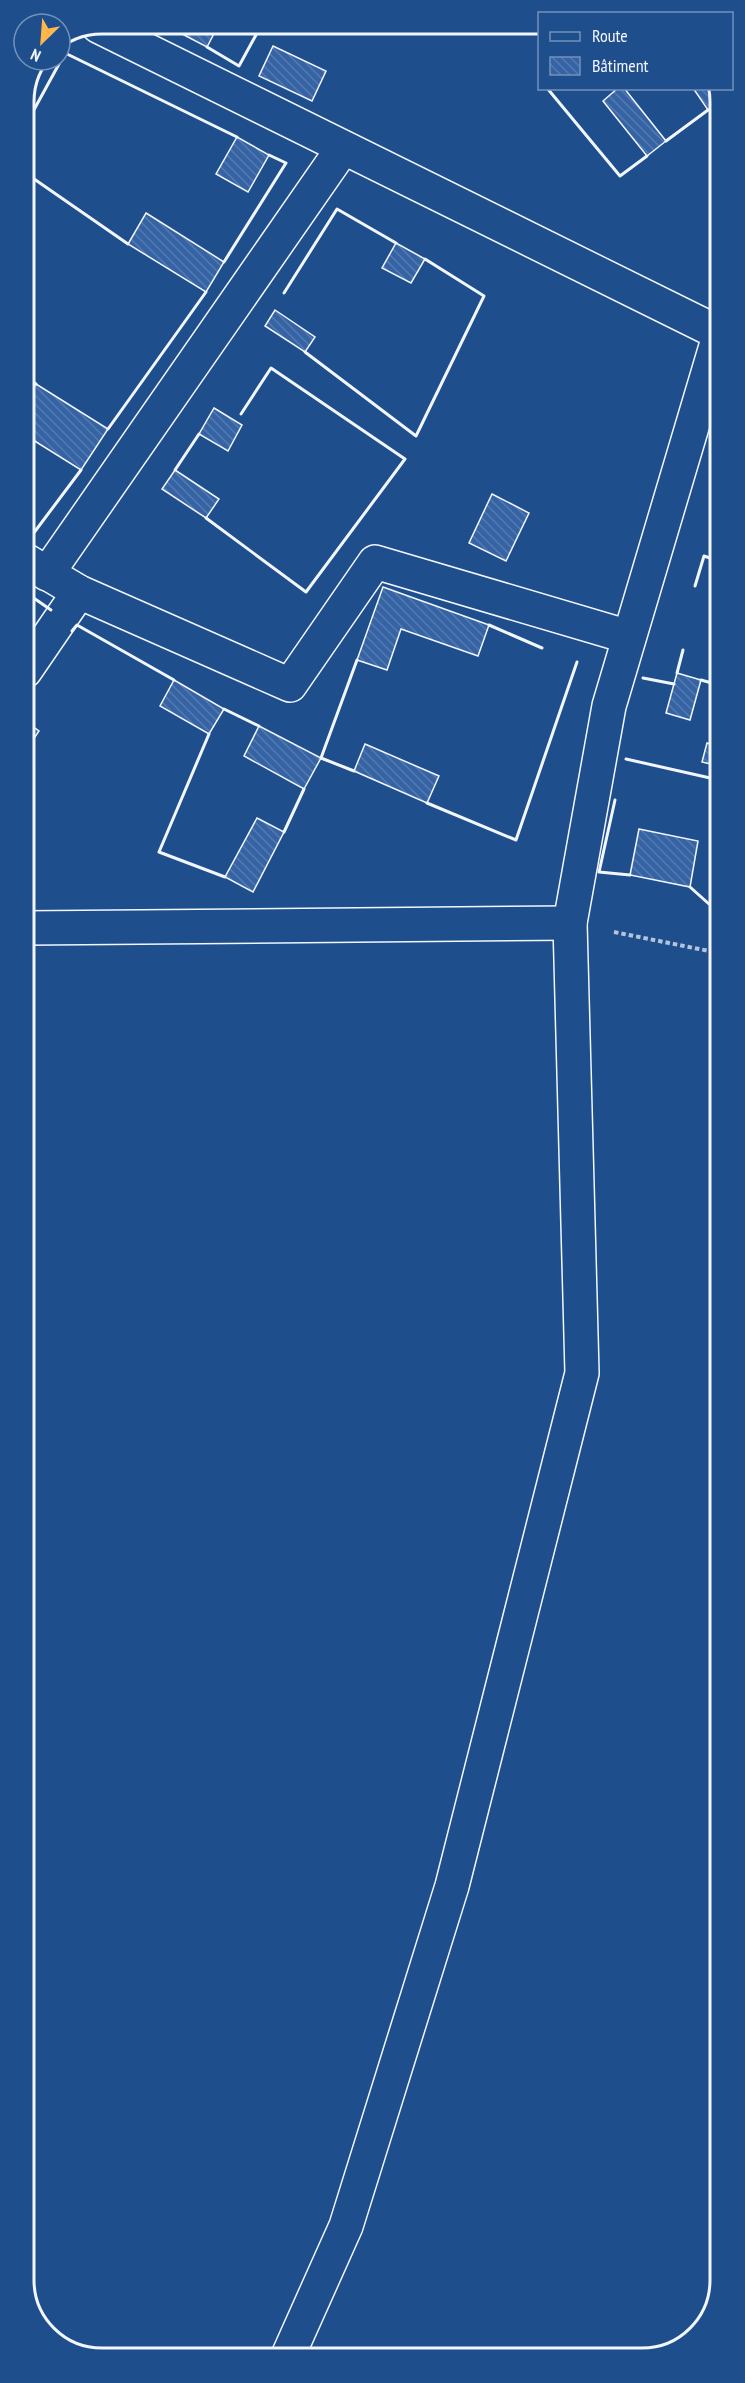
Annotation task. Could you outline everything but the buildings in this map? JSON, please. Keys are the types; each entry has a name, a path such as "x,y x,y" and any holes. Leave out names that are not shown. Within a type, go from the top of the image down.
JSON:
{"street":[{"path":"114,34 710,330"},
{"path":"343,148 36,567 79,592 290,685 375,562 629,637"},
{"path":"291,2348 346,2226 453,1886 582,1373 570,923 609,706 710,364"},
{"path":"34,658 79,592"},
{"path":"34,928 570,923"}],"path":[{"path":"570,923 710,951"}],"wall":[{"path":"207,47 239,66 256,34"},
{"path":"34,110 65,53 237,137"},
{"path":"549,90 620,176 647,156"},
{"path":"666,141 708,110"},
{"path":"224,262 286,163 269,155"},
{"path":"34,179 128,244"},
{"path":"284,293 337,209 396,243"},
{"path":"305,352 416,436 484,296 425,259"},
{"path":"108,429 206,292"},
{"path":"206,518 306,592 405,459 271,368 241,414"},
{"path":"175,470 199,434"},
{"path":"34,533 81,470"},
{"path":"695,586 704,556 710,558"},
{"path":"34,598 51,610"},
{"path":"72,631 77,625 174,680"},
{"path":"489,625 542,648"},
{"path":"677,673 683,650"},
{"path":"354,771 321,758 357,660"},
{"path":"427,803 516,840 577,662"},
{"path":"643,678 674,684"},
{"path":"701,680 710,682"},
{"path":"224,709 259,726"},
{"path":"209,734 159,852 225,877"},
{"path":"626,759 710,778"},
{"path":"284,832 304,789"},
{"path":"615,800 599,872 630,875"},
{"path":"690,887 710,904"}]}
